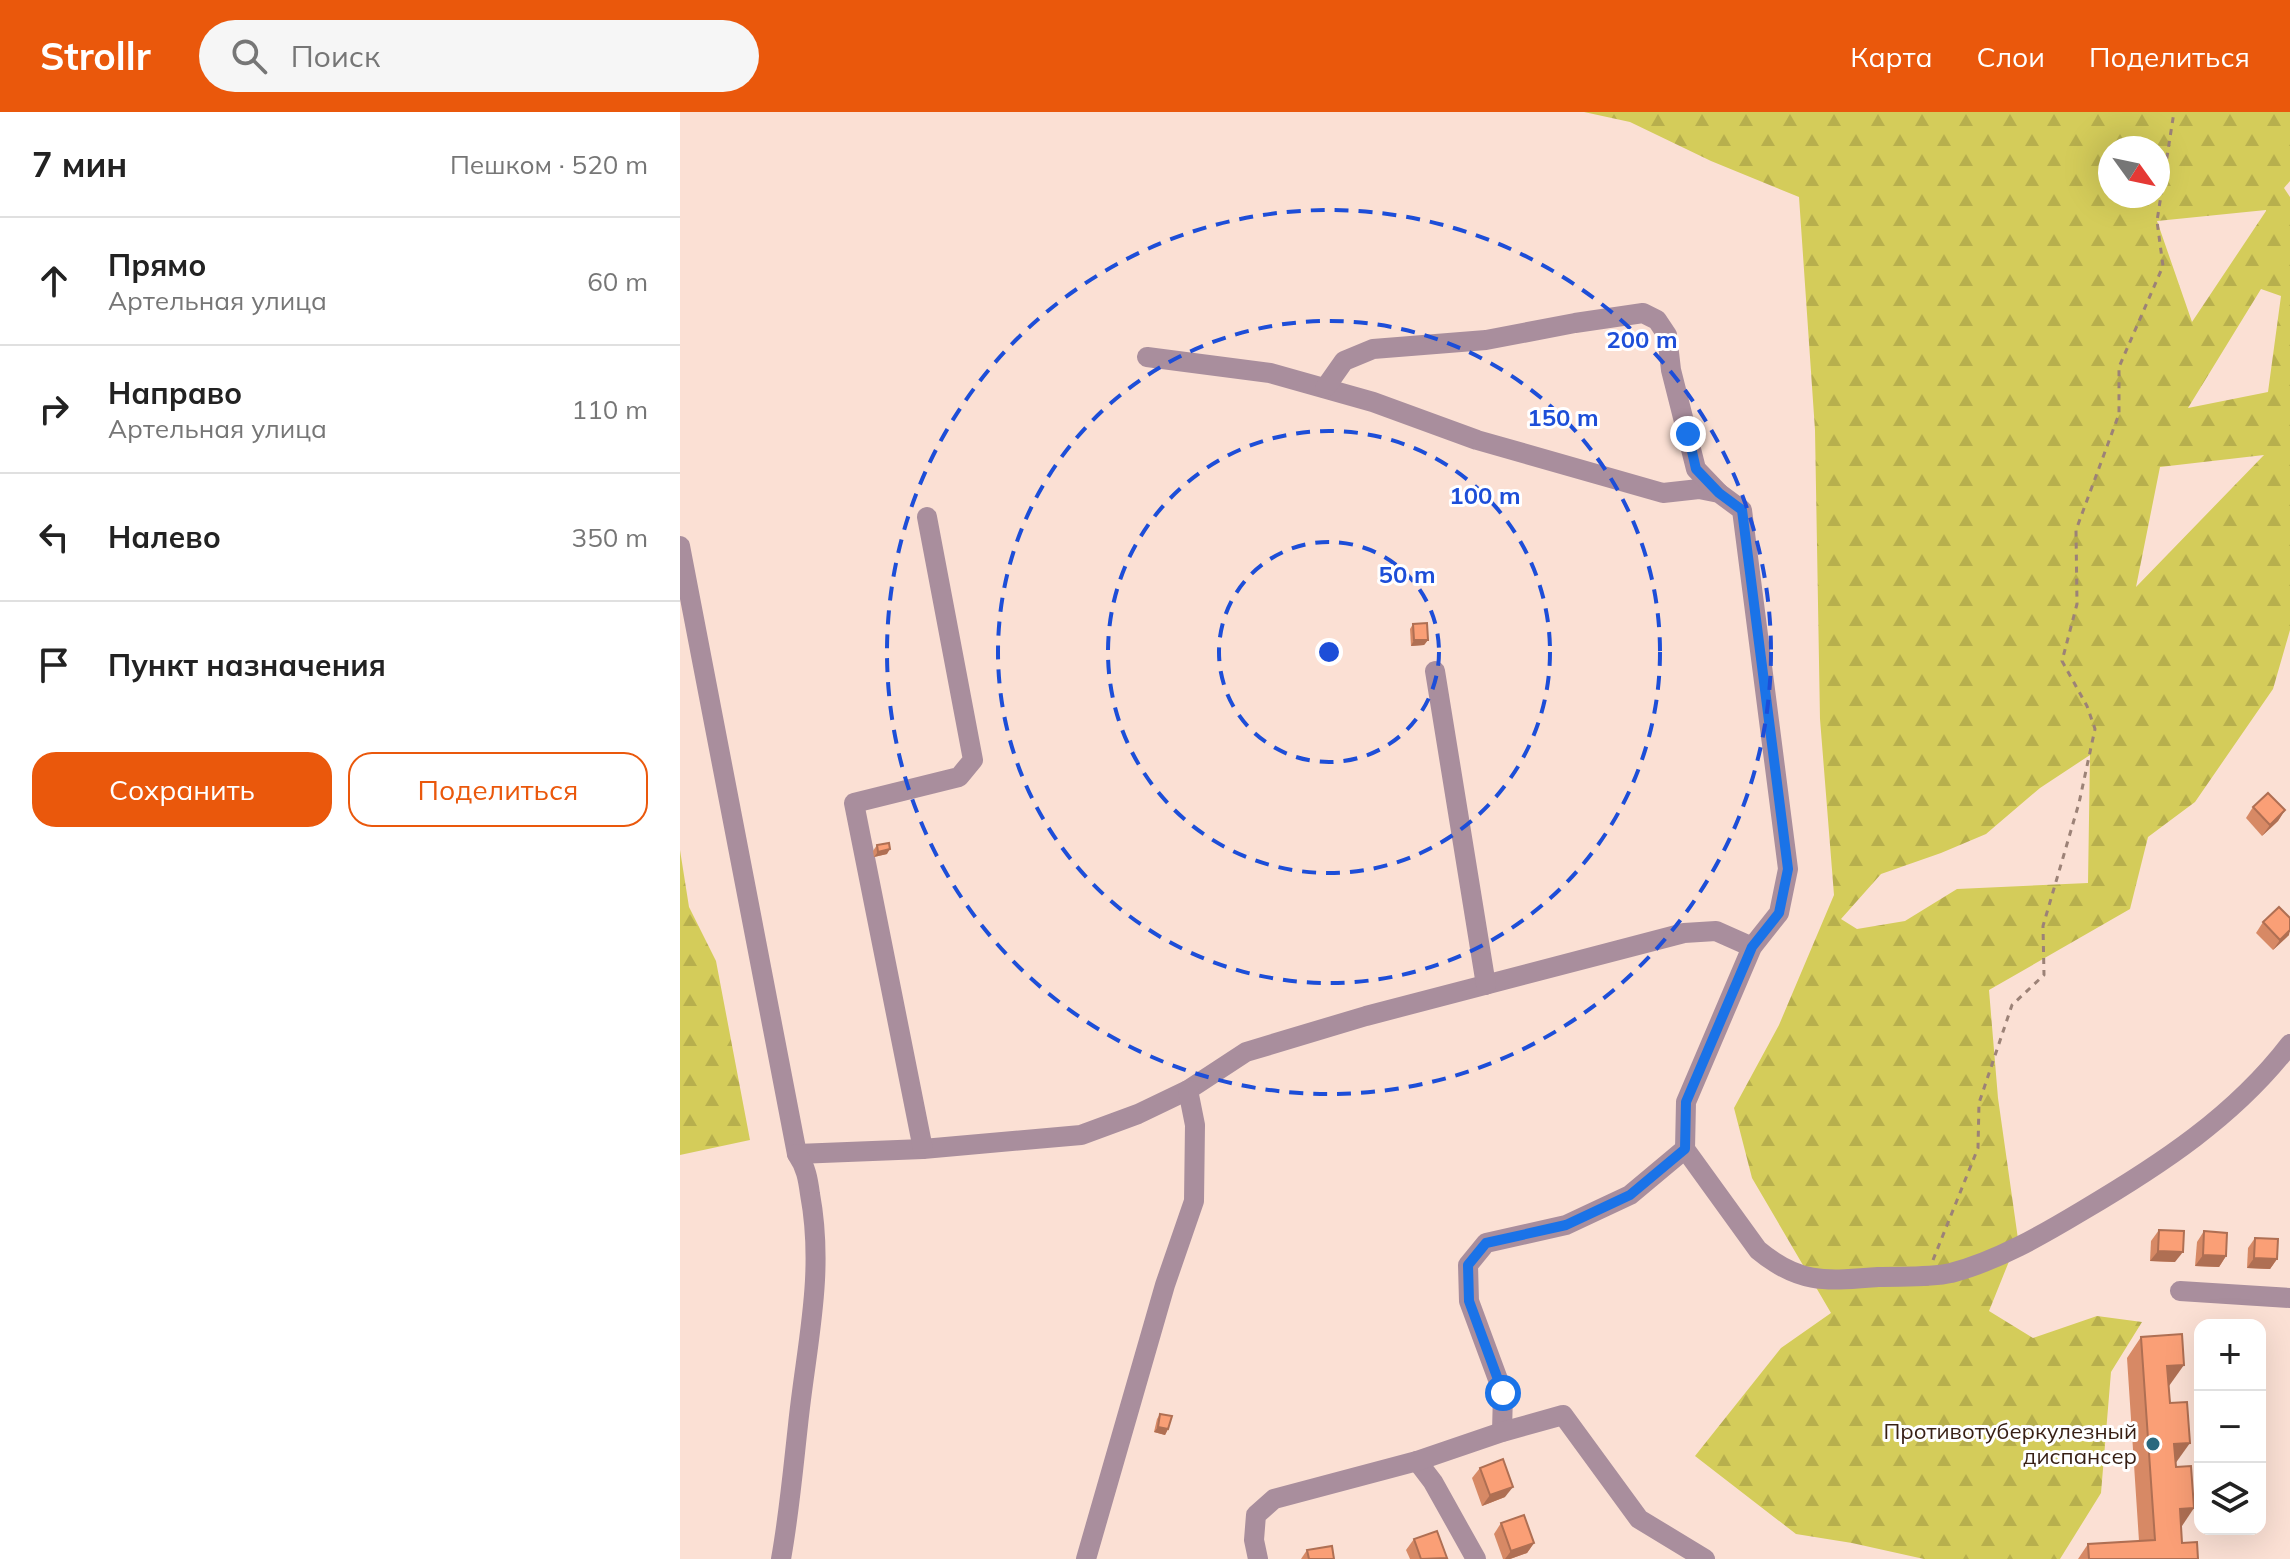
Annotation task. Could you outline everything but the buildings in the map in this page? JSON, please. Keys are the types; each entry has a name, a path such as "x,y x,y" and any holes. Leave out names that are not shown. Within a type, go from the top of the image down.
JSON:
{"street":[{"path":"1325,388 1344,361 1373,349 1486,340 1643,313 1657,320 1667,335 1671,370 1696,469 1719,493 1742,510 1788,869 1779,913 1752,947 1686,1102 1685,1149 1758,1250 1772,1262 1795,1274 1823,1281 1927,1275 1950,1273 2028,1243 2149,1171 2233,1108 2290,1044"},
{"path":"1147,357 1270,373 1373,402 1477,440 1663,493 1699,489 1719,493"},
{"path":"923,1149 854,803 959,777 973,760 927,517"},
{"path":"680,546 797,1154 805,1165 816,1226 814,1313 781,1559"},
{"path":"1435,671 1486,985"},
{"path":"797,1154 923,1149 1081,1135 1138,1114 1188,1090 1246,1052 1366,1016 1684,933 1716,931 1752,947"},
{"path":"1086,1559 1165,1285 1194,1201 1195,1125 1188,1090"},
{"path":"1502,1432 1503,1393 1469,1301 1468,1265 1486,1243 1566,1225 1630,1195 1685,1149"},
{"path":"2180,1291 2290,1298"},
{"path":"1258,1559 1254,1540 1256,1515 1274,1499 1417,1461 1563,1415 1639,1519 1705,1559"},
{"path":"1417,1461 1433,1482 1476,1559"}],"path":[{"path":"1927,1275 1978,1148 1979,1103 2012,1005 2044,975 2043,926 2079,803 2095,729 2087,706 2062,661 2077,604 2076,530 2119,414 2119,367 2163,266 2157,221 2174,112"}],"green space":[{"path":"1584,112 2290,112 2290,181 2284,188 2290,197 2290,630 2273,689 2195,802 2148,837 2130,909 1989,990 1998,1098 2018,1239 1989,1311 2033,1338 2097,1316 2142,1322 2111,1372 2101,1493 2060,1559 1924,1559 1796,1534 1695,1456 1781,1348 1831,1313 1752,1178 1734,1108 1779,1025 1834,895 1820,719 1815,430 1799,197 1711,161 1630,122","holes":["2266,210 2192,322 2157,221","2261,289 2281,296 2268,392 2188,408","2264,455 2136,587 2160,467","2090,755 2088,883 1957,889 1905,921 1857,929 1841,919 1881,874 1986,834 2040,788"]},
{"path":"680,850 689,907 716,961 750,1140 680,1155"}],"place":[{"name":"Противотуберкулезный диспансер","path":"2153,1444"}],"route":[{"path":"1503,1393 1469,1301 1468,1265 1486,1243 1566,1225 1630,1195 1685,1149 1686,1102 1752,947 1779,913 1788,869 1742,510 1719,493 1696,469 1688,434"}]}
